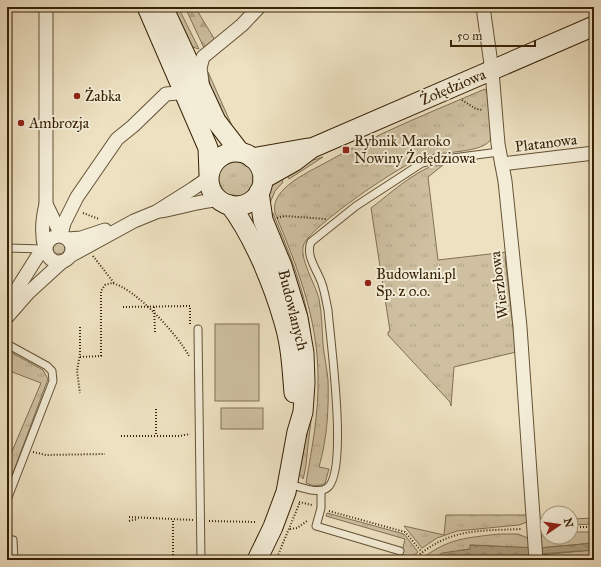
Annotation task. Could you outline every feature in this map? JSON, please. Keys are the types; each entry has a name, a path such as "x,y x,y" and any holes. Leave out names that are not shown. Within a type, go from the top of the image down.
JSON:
{"street":[{"path":"46,7 46,204 43,218 43,239 46,254 51,260 56,262 67,258 134,222 156,212 206,180 213,164 220,157 230,152 246,155"},
{"path":"147,7 208,148 211,189 225,203"},
{"path":"156,212 199,201 245,204 255,198 261,185 260,167 246,155 219,126 163,7"},
{"path":"205,98 200,68 203,57 242,25 258,7"},
{"name":"Wierzbowa","path":"483,7 492,71 494,110 501,158 520,327 530,534 536,560"},
{"name":"Żołędziowa","path":"261,185 312,148 594,26"},
{"path":"183,52 203,57"},
{"path":"64,237 64,223 77,197 117,140 166,94 178,93 186,97"},
{"name":"Żołędziowa","path":"246,155 312,148"},
{"name":"Platanowa","path":"501,158 594,153"},
{"name":"Budowlanych","path":"257,560 277,516 288,484 297,432 304,412 305,374 303,348 298,318 284,271 263,220 261,185"},
{"name":"Budowlanych","path":"225,203 242,222 259,256 284,322 290,356 297,432"},
{"path":"13,298 67,258 72,247 64,237 46,204"},
{"path":"7,317 13,298 39,254 46,249 50,239 55,236 88,236 134,222"}],"lane":[{"path":"288,484 321,491 328,487 332,483 339,438 324,289 311,259 309,248 313,239 339,218 422,163 450,158 501,158"},
{"path":"7,248 35,250 46,249"},
{"path":"198,329 200,560"},
{"path":"7,344 47,366 53,376 52,383 7,500"},
{"path":"321,491 321,508 316,526 400,551"},
{"path":"7,540 13,540 14,560"}],"path":[{"path":"459,98 476,109 494,110"},
{"path":"78,212 105,221"},
{"path":"276,218 285,216 308,219 339,218"},
{"path":"90,251 114,283 148,307 174,334 189,356 191,356 191,349"},
{"path":"80,356 101,356 101,291 105,285 114,283"},
{"path":"123,308 190,306 190,328"},
{"path":"154,307 155,332"},
{"path":"80,327 80,393"},
{"path":"156,409 156,436"},
{"path":"121,436 179,436 200,432"},
{"path":"27,450 46,455 105,454"},
{"path":"300,502 405,532 422,553"},
{"path":"129,517 173,521 200,520 258,522"},
{"path":"129,521 138,519"},
{"path":"290,529 297,528 310,520 318,519"},
{"path":"173,521 173,560"},
{"path":"579,527 594,527"},
{"path":"413,560 436,542 461,534 530,534"},
{"path":"460,556 461,560"}],"green space":[{"path":"171,7 178,7 199,49 189,46"},
{"path":"185,7 195,7 215,40 204,48"},
{"path":"208,72 233,128 222,115 220,106 210,85"},
{"path":"485,89 488,95 491,139 486,144 470,150 430,155 412,162 378,183 340,210 323,223 304,244 303,256 319,299 323,348 328,380 327,424 319,467 329,469 325,483 316,486 306,483 315,430 318,390 317,355 305,293 275,213 276,200 293,181 344,152"},
{"path":"323,157 289,179 285,170"},
{"path":"240,160 249,165 253,171 253,185 249,191 240,196 232,196 223,191 219,185 218,174 223,165 229,161"},
{"path":"435,165 443,165 428,177 438,260 507,252 505,258 516,352 454,367 451,406 450,402 388,335 388,332 390,331 371,208 410,178"},
{"path":"279,174 283,182 275,191 270,203 268,190 273,180"},
{"path":"273,213 301,287 312,343 312,406 303,479 299,474 304,448 268,214"},
{"path":"57,242 61,242 65,248 61,254 57,254 53,250 53,246"},
{"path":"215,324 259,324 259,401 215,401"},
{"path":"7,350 43,370 48,379 7,489 7,463 41,383 7,370"},
{"path":"221,408 263,408 263,429 221,429"},
{"path":"327,513 404,534 418,552 409,560 397,560 402,552 405,539 326,516"},
{"path":"446,515 528,515 527,522 519,525 457,531 437,538 422,548 404,526 444,535"},
{"path":"594,518 594,524 579,525 579,519"},
{"path":"579,532 594,532 594,543 579,544"},
{"path":"499,534 518,534 530,539 530,548 470,545 471,549 458,551 427,560 420,560 440,547 458,540"},
{"path":"538,535 539,545 572,545 539,548"},
{"path":"594,550 594,560 540,560 539,555"},
{"path":"470,556 471,559 528,556 529,560 446,560"}],"water":[{"path":"594,543 594,550 471,559 470,556 446,560 432,560 442,553 470,549 470,545 539,548"}],"place":[{"name":"Żabka","path":"77,96"},
{"name":"Ambrozja","path":"21,123"},
{"name":"Rybnik Maroko Nowiny Żołędziowa","path":"346,150"},
{"name":"Budowlani.pl Sp. z o.o.","path":"368,283"}]}
